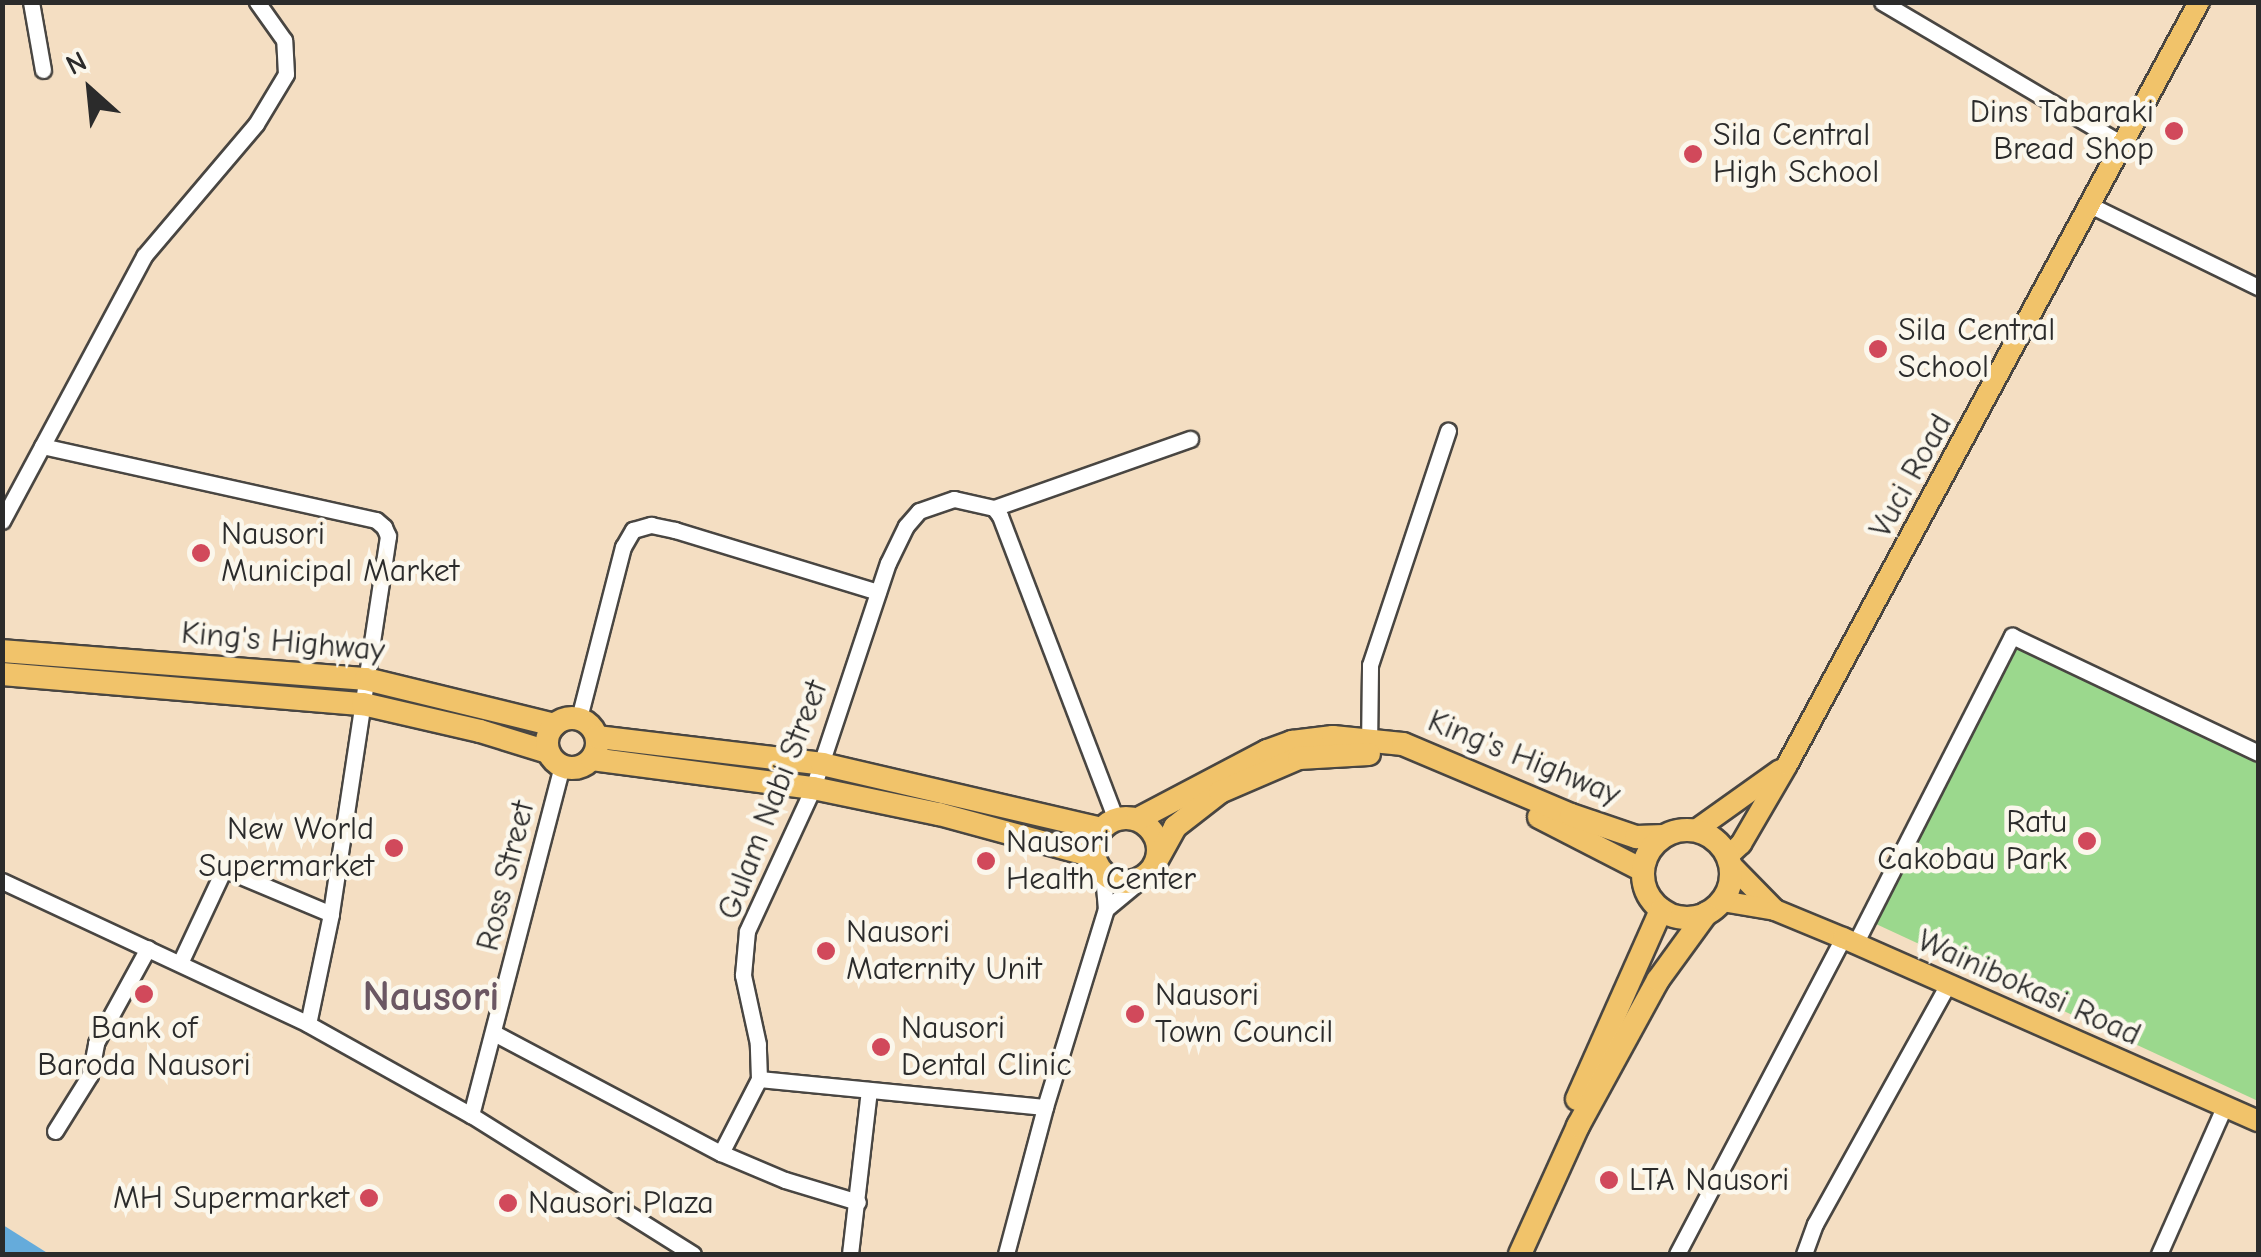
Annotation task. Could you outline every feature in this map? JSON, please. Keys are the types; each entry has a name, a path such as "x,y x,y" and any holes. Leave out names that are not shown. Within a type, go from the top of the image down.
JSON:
{"highway":[{"name":"King's Highway","path":"2,651 366,679 554,725"},
{"name":"King's Highway","path":"2,674 362,704 480,731 555,759"},
{"path":"595,748 588,723 579,718 562,719 548,735 555,759 575,768 595,748 822,764 1118,822 1156,836 1158,860 1142,879 1122,882 1098,864 939,814 595,748"},
{"name":"King's Highway","path":"1118,822 1292,742 1332,737 1438,772 1601,846 1642,870"},
{"name":"King's Highway","path":"1158,860 1175,827 1220,792 1300,758 1402,744 1571,815 1636,837 1664,836"},
{"path":"1098,864 1118,822"},
{"path":"1520,1254 1578,1126 1658,980 1714,908 1731,884 1729,860 1715,839 1696,830 1664,836 1649,851 1642,870 1646,893 1661,910 1690,918 1714,908"},
{"path":"1506,1254 1637,972 1661,910"}],"main road":[{"name":"Vuci Road","path":"1729,860 1787,765 2199,2"},
{"name":"Vuci Road","path":"1696,830 1787,765"},
{"name":"Wainibokasi Road","path":"1729,860 1775,910"},
{"name":"Wainibokasi Road","path":"1714,908 1775,910 2258,1121"}],"street":[{"path":"31,2 43,70"},
{"path":"2,521 144,256 256,124 286,74 284,40 257,2"},
{"path":"1882,2 2124,146"},
{"path":"2092,206 2258,287"},
{"path":"1369,747 1370,665 1448,431"},
{"path":"1118,822 994,508 1190,439"},
{"path":"42,446 376,520 388,536 331,914 308,1024"},
{"name":"Gulam Nabi Street","path":"759,1080 758,1044 742,975 748,931 813,788 878,592 906,526 919,510 936,502 972,501 994,508"},
{"path":"579,718 623,547 633,530 651,526 675,530 878,592"},
{"path":"1678,1254 2012,636 2258,753"},
{"name":"Ross Street","path":"471,1115 494,1033 555,759"},
{"path":"1006,1254 1045,1108 1106,909 1098,864"},
{"path":"180,963 224,869 331,914"},
{"path":"1106,909 1142,879"},
{"path":"2,881 308,1024 471,1115 693,1254"},
{"path":"55,1131 90,1074 96,1043 148,948"},
{"path":"1804,1254 1815,1224 1947,986"},
{"path":"494,1033 721,1153 784,1180 858,1202"},
{"path":"721,1153 759,1080 1045,1108"},
{"path":"850,1254 870,1090"},
{"path":"2159,1254 2224,1107"}],"green space":[{"name":"Ratu Cakobau Park","path":"2009,642 2258,757 2258,1101 1876,924"}],"water":[{"path":"3,1225 49,1254 3,1254"}],"place":[{"name":"Dins Tabaraki Bread Shop","path":"2174,131"},
{"name":"Sila Central High School","path":"1693,154"},
{"name":"Sila Central School","path":"1878,349"},
{"name":"Nausori Municipal Market","path":"201,553"},
{"name":"Ratu Cakobau Park","path":"2087,841"},
{"name":"New World Supermarket","path":"394,848"},
{"name":"Nausori Health Center","path":"986,861"},
{"name":"Nausori Maternity Unit","path":"826,951"},
{"name":"Bank of Baroda Nausori","path":"144,994"},
{"name":"Nausori Town Council","path":"1135,1014"},
{"name":"Nausori Dental Clinic","path":"881,1047"},
{"name":"LTA Nausori","path":"1609,1180"},
{"name":"MH Supermarket","path":"369,1198"},
{"name":"Nausori Plaza","path":"508,1203"}],"district":[{"name":"Nausori","path":"431,997"}]}
